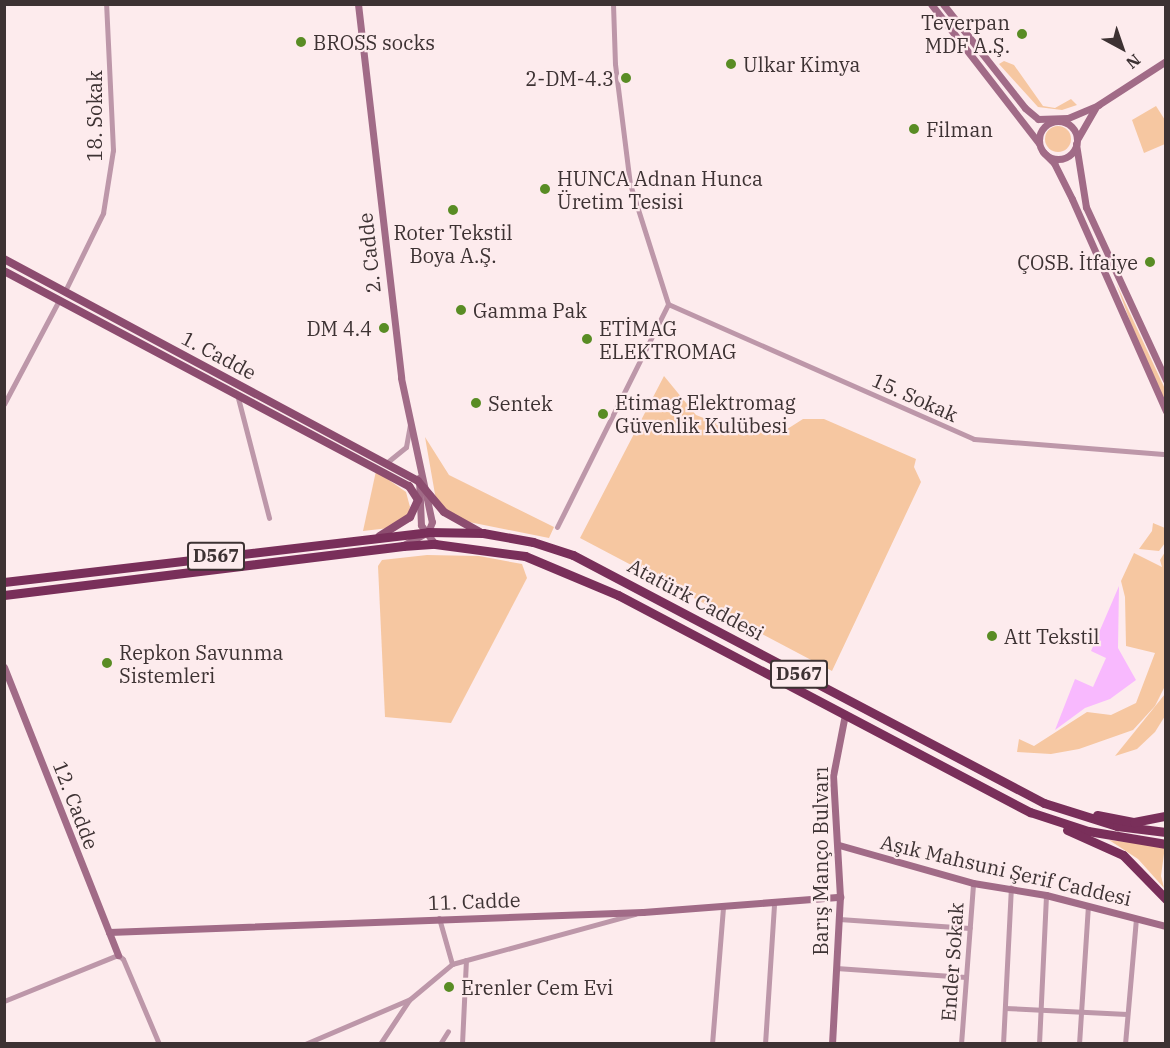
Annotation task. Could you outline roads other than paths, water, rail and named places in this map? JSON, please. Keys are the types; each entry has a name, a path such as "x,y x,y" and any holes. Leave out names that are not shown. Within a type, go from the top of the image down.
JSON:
{"highway":[{"name":"Atatürk Caddesi","path":"428,532 483,533 573,555 1044,803 1116,826 1166,832"},
{"name":"D567","path":"4,582 428,532"},
{"name":"D567","path":"4,595 403,546 435,544 525,556 618,595 1030,812 1088,831 1166,844"},
{"path":"1044,803 1127,821 1166,816"},
{"path":"1030,812 1123,855 1166,899"}],"main road":[{"name":"1. Cadde","path":"4,259 418,481"},
{"name":"1. Cadde","path":"4,271 409,486"},
{"path":"418,481 444,512 483,533"},
{"path":"379,537 410,517 418,500 409,486"}],"street":[{"name":"18. Sokak","path":"65,291 103,213 113,150 106,4"},
{"name":"2. Cadde","path":"358,4 388,282 410,424 428,494 432,522 428,532"},
{"path":"557,527 668,304 630,184 615,64 613,4"},
{"path":"931,4 1039,143 1043,152 1054,163 1166,411"},
{"path":"943,4 1025,108 1038,119 1072,126 1077,142 1086,207 1166,380"},
{"path":"1039,143 1042,129 1055,121 1098,105 1166,61"},
{"path":"1043,152 1061,158 1070,155 1098,105"},
{"path":"4,404 59,300"},
{"name":"15. Sokak","path":"668,304 974,439 1166,454"},
{"path":"237,394 269,518"},
{"path":"385,464 406,447 410,424"},
{"path":"423,470 418,481 422,525 435,544"},
{"path":"409,486 418,481"},
{"path":"403,546 428,532"},
{"name":"12. Cadde","path":"4,667 118,955"},
{"name":"Barış Manço Bulvarı","path":"832,1044 840,897 839,845 833,776 844,714"},
{"name":"Aşık Mahsuni Şerif Caddesi","path":"839,845 973,883 1011,887 1166,926"},
{"name":"Ender Sokak","path":"961,1044 973,883"},
{"path":"1004,1044 1011,887"},
{"path":"1039,1044 1046,895"},
{"name":"11. Cadde","path":"109,932 642,912 840,897"},
{"path":"765,1044 774,903"},
{"path":"712,1044 723,906"},
{"path":"1080,1044 1080,1009 1088,906"},
{"path":"380,1044 409,1000 452,964 642,912"},
{"path":"439,918 452,964"},
{"path":"1125,1044 1136,918"},
{"path":"839,919 970,928"},
{"path":"4,1001 118,955 123,959 159,1044"},
{"path":"462,1044 466,960"},
{"path":"836,968 966,977"},
{"path":"305,1044 409,1000"},
{"path":"1005,1008 1080,1009 1127,1014"},
{"path":"440,1044 448,1031"}],"place":[{"name":"Teverpan MDF A.Ş.","path":"1022,34"},
{"name":"BROSS socks","path":"301,42"},
{"name":"Ulkar Kimya","path":"731,64"},
{"name":"2-DM-4.3","path":"626,78"},
{"name":"Filman","path":"914,129"},
{"name":"HUNCA Adnan Hunca Üretim Tesisi","path":"545,189"},
{"name":"Roter Tekstil Boya A.Ş.","path":"453,210"},
{"name":"ÇOSB. İtfaiye","path":"1150,262"},
{"name":"Gamma Pak","path":"461,310"},
{"name":"DM 4.4","path":"384,328"},
{"name":"ETİMAG ELEKTROMAG","path":"587,339"},
{"name":"Sentek","path":"476,403"},
{"name":"Etimag Elektromag Güvenlik Kulübesi","path":"603,414"},
{"name":"Att Tekstil","path":"992,636"},
{"name":"Repkon Savunma Sistemleri","path":"107,663"},
{"name":"Erenler Cem Evi","path":"449,987"}]}
